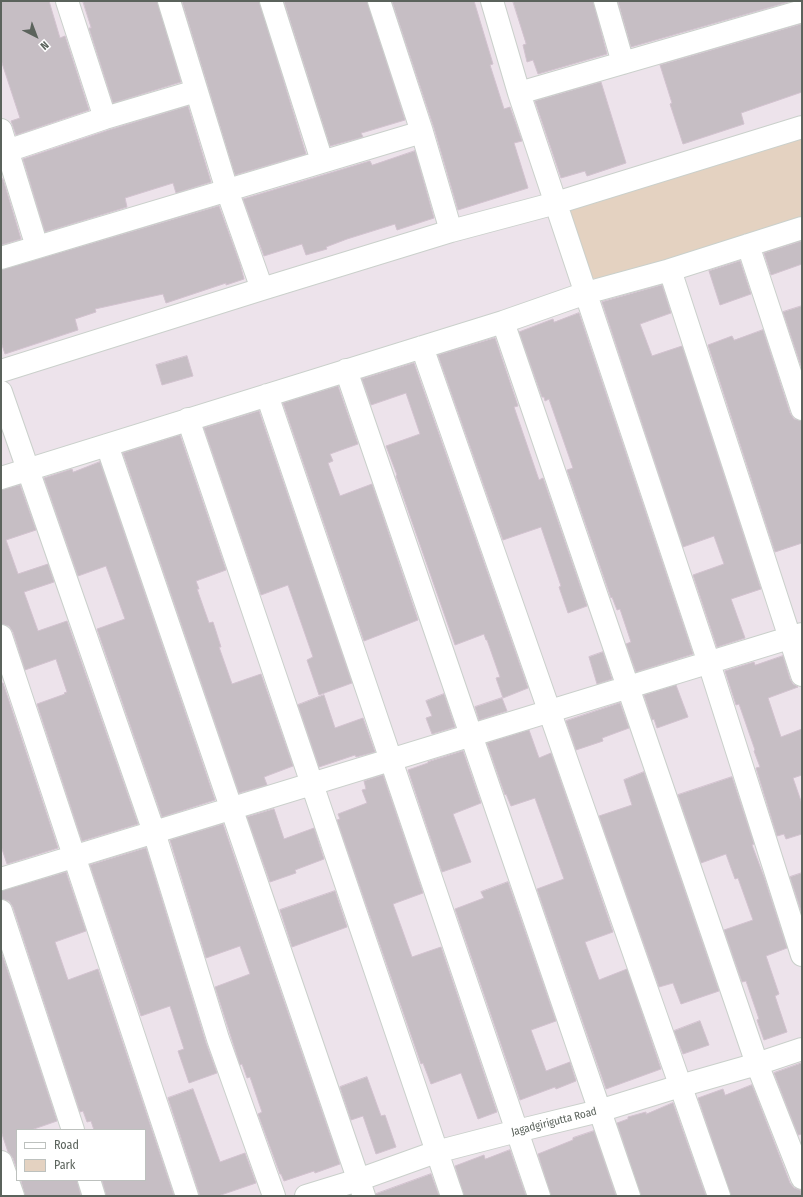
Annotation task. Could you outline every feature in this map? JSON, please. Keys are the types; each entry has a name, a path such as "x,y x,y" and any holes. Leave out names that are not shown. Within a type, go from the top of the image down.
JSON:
{"street":[{"path":"67,1 106,118"},
{"path":"169,1 227,190 262,289"},
{"path":"271,1 322,161"},
{"path":"379,1 422,132 451,231"},
{"path":"492,1 519,93 709,663 802,955"},
{"path":"605,1 623,63"},
{"path":"519,93 802,11"},
{"path":"7,151 106,118 196,91"},
{"path":"1,371 451,231 556,203 802,127"},
{"path":"1,130 37,247"},
{"path":"1,258 422,132"},
{"path":"1,478 502,322 586,293 670,270 802,228"},
{"path":"748,245 802,409"},
{"path":"670,270 796,636 802,675"},
{"path":"502,322 757,1064 802,1178"},
{"path":"422,347 719,1196"},
{"path":"346,370 629,1196"},
{"path":"1,392 154,832 218,1039 274,1196"},
{"path":"267,395 539,1196"},
{"path":"188,419 452,1196"},
{"path":"107,444 230,809 361,1188"},
{"path":"1,636 187,1196"},
{"path":"1,879 796,636"},
{"path":"1,911 73,1129"},
{"name":"Jagadgirigutta Road","path":"306,1196 361,1188 436,1152 599,1112 802,1049"},
{"path":"1,1162 12,1196"},
{"path":"89,1181 94,1196"}],"green space":[{"path":"802,137 802,222 605,283 586,275 563,209"}],"building":[{"path":"1,1 49,1 60,38 65,36 89,110 16,135 11,121 20,118 1,60"},
{"path":"83,1 157,1 181,82 113,103 89,28 91,28"},
{"path":"182,1 259,1 306,154 235,175"},
{"path":"284,1 367,1 405,120 361,133 363,137 330,146"},
{"path":"392,1 474,1 493,64 490,65 504,109 510,107 522,141 514,143 528,188 458,210 434,128"},
{"path":"513,1 593,1 607,54 538,74 533,60 527,62 523,45 526,44"},
{"path":"618,1 792,1 631,47"},
{"path":"802,24 802,92 741,113 744,124 683,144 670,104 672,103 660,65"},
{"path":"601,82 626,163 587,176 585,171 561,178 535,101"},
{"path":"188,106 211,182 176,193 173,183 125,198 127,207 45,232 23,159 109,130"},
{"path":"415,151 434,218 397,230 395,224 347,239 326,247 327,249 306,255 302,244 264,256 243,199 370,161 372,165"},
{"path":"3,179 21,239 1,245 1,180"},
{"path":"219,206 244,279 226,285 226,283 166,303 163,294 95,309 96,312 75,319 78,330 5,354 1,342 1,270"},
{"path":"802,241 802,264 771,275 764,253"},
{"path":"740,261 751,294 720,305 709,271"},
{"path":"662,285 671,313 640,324 652,356 682,346 761,589 731,599 745,638 717,647 693,575 724,564 714,536 683,547 602,302"},
{"path":"802,306 802,369 783,312"},
{"path":"579,313 693,654 636,672 626,644 631,642 620,609 617,610 612,597 611,598 567,470 573,468 549,399 545,401 544,397 542,397 519,332 553,319 554,322"},
{"path":"763,330 790,413 794,419 802,421 802,543 775,552 708,345 732,336 734,340"},
{"path":"495,338 518,406 514,407 539,480 543,478 587,606 568,613 559,587 561,586 541,527 503,540 438,355"},
{"path":"187,356 193,376 162,385 156,365"},
{"path":"414,363 528,688 503,698 496,678 500,677 484,634 455,645 386,446 420,434 406,393 371,405 362,379"},
{"path":"338,386 358,444 330,454 333,461 328,463 340,496 372,484 418,620 364,641 283,403"},
{"path":"259,411 352,683 319,695 307,660 313,657 288,585 261,595 204,428"},
{"path":"180,435 226,570 196,581 199,589 197,589 209,623 213,622 221,647 219,647 232,684 261,674 293,766 264,777 267,785 239,793 123,453"},
{"path":"100,462 215,800 162,817 97,629 125,619 106,566 78,576 44,478 72,469 73,472"},
{"path":"20,485 36,530 6,540 18,574 48,564 54,582 24,592 38,631 67,621 138,824 82,841 37,704 67,692 56,659 25,670 13,632 9,626 1,624 1,490"},
{"path":"603,652 612,679 597,684 589,657"},
{"path":"783,656 790,679 793,684 798,687 768,698 781,737 802,729 802,775 793,778 802,804 802,834 786,839 784,834 777,836 756,768 760,767 754,751 755,750 739,704 736,705 725,671 754,662 755,665"},
{"path":"1,683 3,683 58,848 7,864 1,846"},
{"path":"676,685 688,717 657,728 654,719 652,720 644,695"},
{"path":"444,694 455,727 432,734 426,718 432,716 426,701"},
{"path":"324,695 335,728 363,718 375,752 356,757 355,755 319,767 298,705"},
{"path":"502,698 507,711 479,720 475,707"},
{"path":"620,703 629,728 602,738 603,741 576,750 566,721"},
{"path":"529,730 539,758 551,753 613,932 585,942 599,980 627,969 661,1069 606,1089 537,889 564,879 535,798 511,806 506,794 505,795 487,743"},
{"path":"463,751 481,803 453,814 471,862 442,872 408,770"},
{"path":"644,772 719,991 681,1004 673,983 659,987 599,816 632,805 624,780"},
{"path":"383,775 423,893 393,904 412,957 441,947 497,1112 478,1119 461,1073 431,1084 423,1063 421,1064 337,820 340,819 338,814 367,803 362,790 366,789 364,781"},
{"path":"732,777 754,844 752,845 787,948 766,956 779,994 775,996 787,1032 764,1040 757,1020 759,1019 746,981 742,982 724,930 753,920 738,878 735,879 726,854 701,863 678,795"},
{"path":"274,809 284,839 314,828 324,859 295,870 296,873 270,882 247,817"},
{"path":"223,824 340,1164 315,1173 314,1171 284,1181 258,1114 262,1112 250,1077 247,1078 242,1064 240,1065 215,987 250,974 240,946 206,958 170,840"},
{"path":"146,848 206,1043 217,1073 189,1083 178,1051 184,1049 170,1006 141,1016 90,865"},
{"path":"66,872 86,931 55,942 68,980 98,969 174,1196 106,1196 102,1181 146,1181 146,1129 94,1129 91,1121 87,1122 83,1111 80,1112 13,907 9,901 1,899 1,891"},
{"path":"802,873 802,914 790,877"},
{"path":"508,882 556,1021 531,1030 546,1071 570,1062 576,1081 520,1100 455,909 484,898 481,892"},
{"path":"335,891 347,927 292,947 280,910"},
{"path":"1,951 57,1121 34,1129 16,1129 16,1167 13,1158 8,1152 1,1131"},
{"path":"700,1021 709,1045 683,1054 674,1031"},
{"path":"802,1063 802,1134 798,1135 774,1073"},
{"path":"367,1077 381,1116 385,1115 396,1147 376,1154 363,1116 351,1120 340,1087"},
{"path":"752,1085 790,1183 794,1188 800,1190 802,1196 731,1196 698,1098 723,1089 725,1095"},
{"path":"193,1089 220,1162 245,1153 256,1183 218,1196 200,1196 168,1098"},
{"path":"673,1103 706,1196 641,1196 617,1123 628,1119 628,1117 646,1112 646,1114"},
{"path":"594,1131 616,1196 551,1196 538,1154 573,1140 573,1138"},
{"path":"510,1150 526,1196 464,1196 455,1166 484,1155 485,1159"},
{"path":"431,1174 439,1196 376,1196 376,1194"},
{"path":"21,1181 77,1181 81,1196 25,1196"}]}
